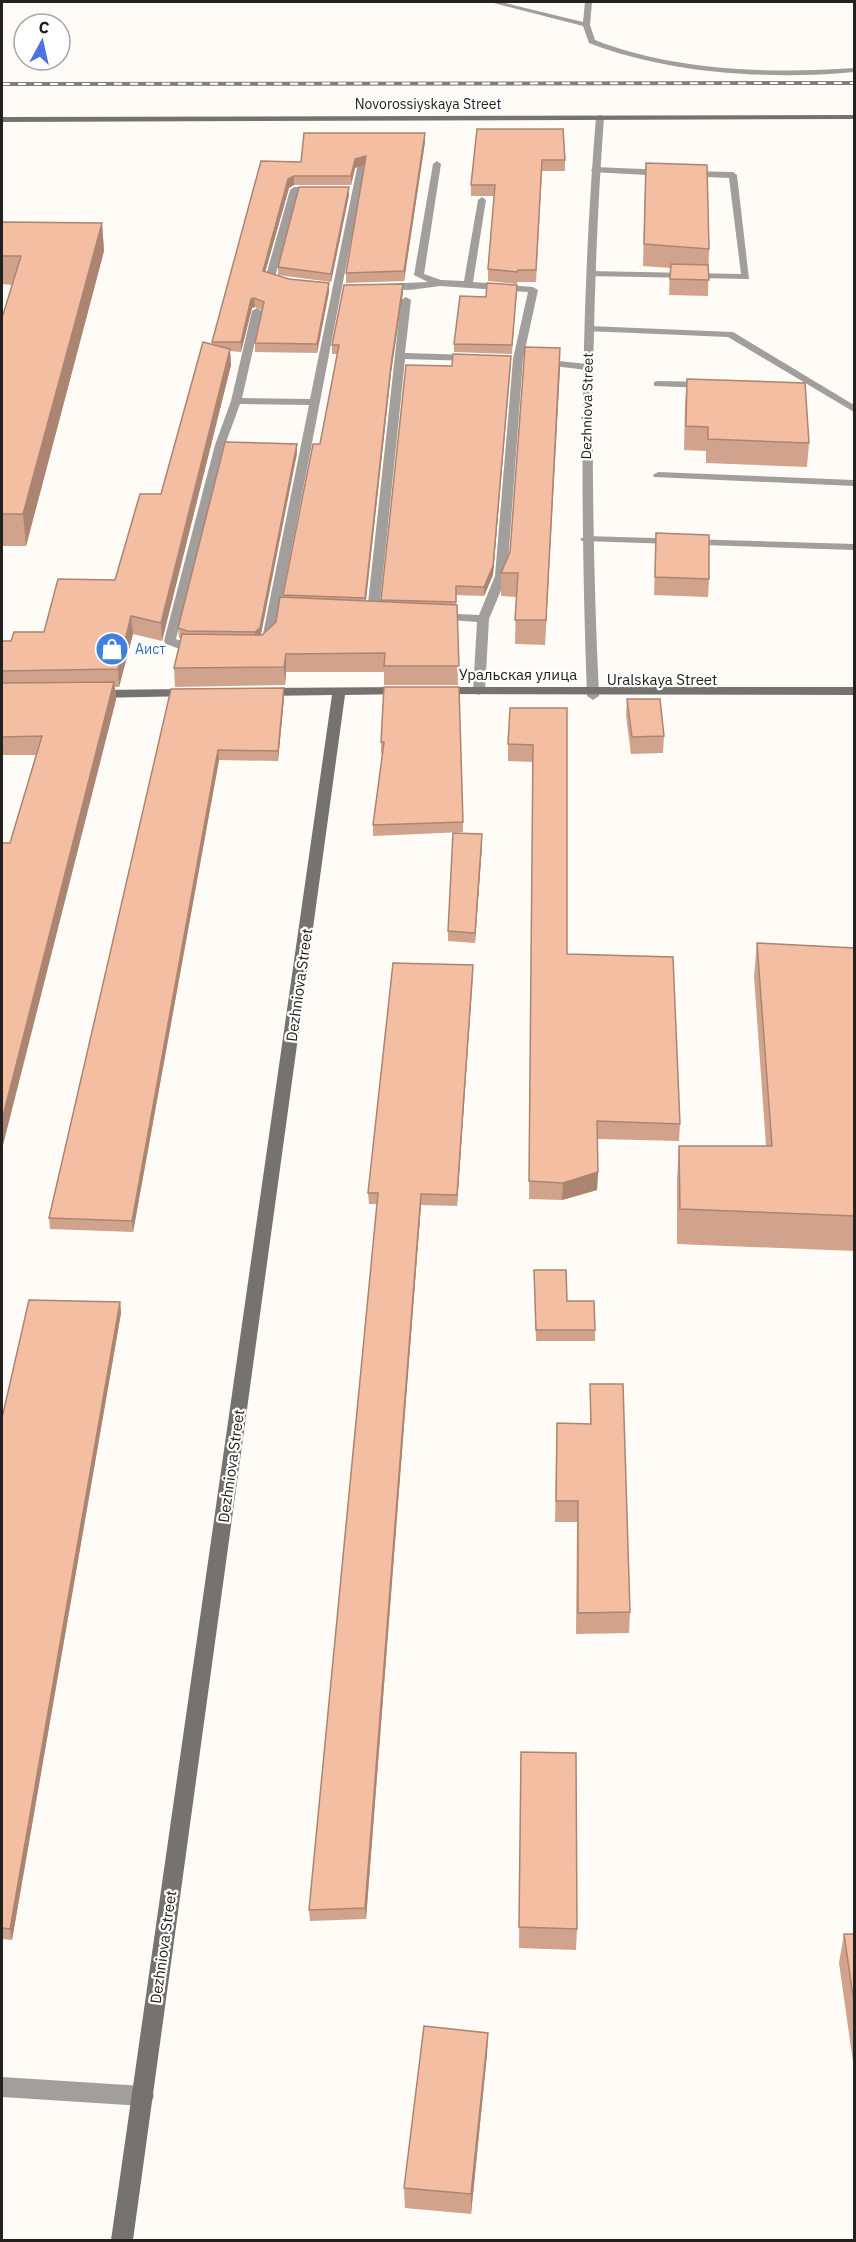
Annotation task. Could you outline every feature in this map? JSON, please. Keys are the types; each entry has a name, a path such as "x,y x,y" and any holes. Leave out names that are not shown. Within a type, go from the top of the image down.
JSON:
{"street":[{"path":"494,2 586,25"},
{"path":"589,2 586,25 592,41 611,49 677,63 752,74 855,70"},
{"name":"Dezhniova Street","path":"593,693 586,538 587,367 595,170 600,117"},
{"name":"Novorossiyskaya Street","path":"2,120 855,117"},
{"path":"437,164 419,275 440,283"},
{"path":"249,648 259,648 268,640 278,609 301,448 315,402 332,286 351,190 360,168"},
{"path":"590,274 746,277 734,175 595,170"},
{"path":"293,284 270,279 294,190 325,190"},
{"path":"468,284 482,200"},
{"path":"374,286 410,287 440,283 533,290 518,359 501,576 483,619 479,691"},
{"path":"332,286 350,286"},
{"path":"373,612 406,300"},
{"path":"207,647 186,647 170,641 225,445 257,311"},
{"path":"589,329 730,334 855,409"},
{"path":"400,356 483,358"},
{"path":"507,359 587,367"},
{"path":"786,384 807,381"},
{"path":"658,384 717,385"},
{"path":"236,401 315,402"},
{"path":"658,475 855,483"},
{"path":"586,538 855,547"},
{"path":"428,615 483,619"},
{"name":"Уральская улица","path":"426,693 479,691 593,693"},
{"path":"674,693 855,691"},
{"name":"Uralskaya Street","path":"253,695 674,693 855,696"},
{"name":"Dezhniova Street","path":"122,2241 339,694"},
{"path":"83,696 201,695"},
{"path":"2,2087 143,2096"}],"building":[{"path":"477,129 563,129 565,160 542,160 536,270 518,270 517,272 488,269 495,185 471,185"},
{"path":"304,133 425,133 404,271 346,273 366,156 355,159 351,176 294,176 288,179 263,271 289,279 329,283 317,344 255,343 264,302 254,298 251,299 241,342 212,342 261,161 301,162"},
{"path":"646,163 707,165 709,249 644,244"},
{"path":"299,187 349,187 331,274 278,267"},
{"path":"2,222 102,223 23,514 2,514 2,318 21,256 2,256"},
{"path":"671,264 708,265 709,280 670,279"},
{"path":"487,283 517,285 512,345 454,344 460,296 486,297"},
{"path":"403,284 391,365 365,598 283,595 313,444 320,444 339,345 332,345 344,285"},
{"path":"203,342 230,349 161,623 131,616 118,669 2,671 2,641 11,641 14,632 44,632 58,579 115,580 140,494 161,494"},
{"path":"525,347 560,348 546,620 515,620 518,573 501,573 510,552"},
{"path":"453,354 511,356 493,566 484,587 456,586 456,602 381,600 406,365 452,366"},
{"path":"687,379 805,383 809,443 708,439 708,427 686,426"},
{"path":"225,442 297,444 260,628 255,632 187,631 178,628"},
{"path":"656,533 709,535 709,579 655,577"},
{"path":"280,597 457,605 459,666 384,666 385,653 286,654 284,667 174,668 182,634 262,635 276,622"},
{"path":"114,682 2,1120 2,843 10,843 42,736 2,737 2,683"},
{"path":"384,687 459,687 463,822 373,825 384,742 381,742"},
{"path":"284,688 278,751 218,750 132,1221 49,1218 171,689"},
{"path":"627,699 660,699 664,736 632,737"},
{"path":"510,708 567,708 567,954 673,957 680,1124 597,1121 598,1172 563,1183 529,1181 533,745 508,744"},
{"path":"453,833 482,834 475,933 448,931"},
{"path":"757,943 855,948 855,1216 680,1209 679,1146 772,1146"},
{"path":"393,963 473,965 457,1195 421,1194 365,1908 309,1910 378,1193 368,1193"},
{"path":"534,1270 566,1270 567,1301 594,1301 595,1330 536,1330"},
{"path":"29,1300 120,1302 10,1929 2,1928 2,1418"},
{"path":"590,1384 623,1384 630,1612 578,1613 578,1501 556,1501 557,1423 591,1424"},
{"path":"521,1752 576,1753 577,1929 519,1927"},
{"path":"844,1934 855,1934 855,2010"},
{"path":"424,2026 488,2033 471,2194 404,2188"}],"railway":[{"path":"2,84 854,83"}],"place":[{"name":"Аист","path":"112,649"}]}
